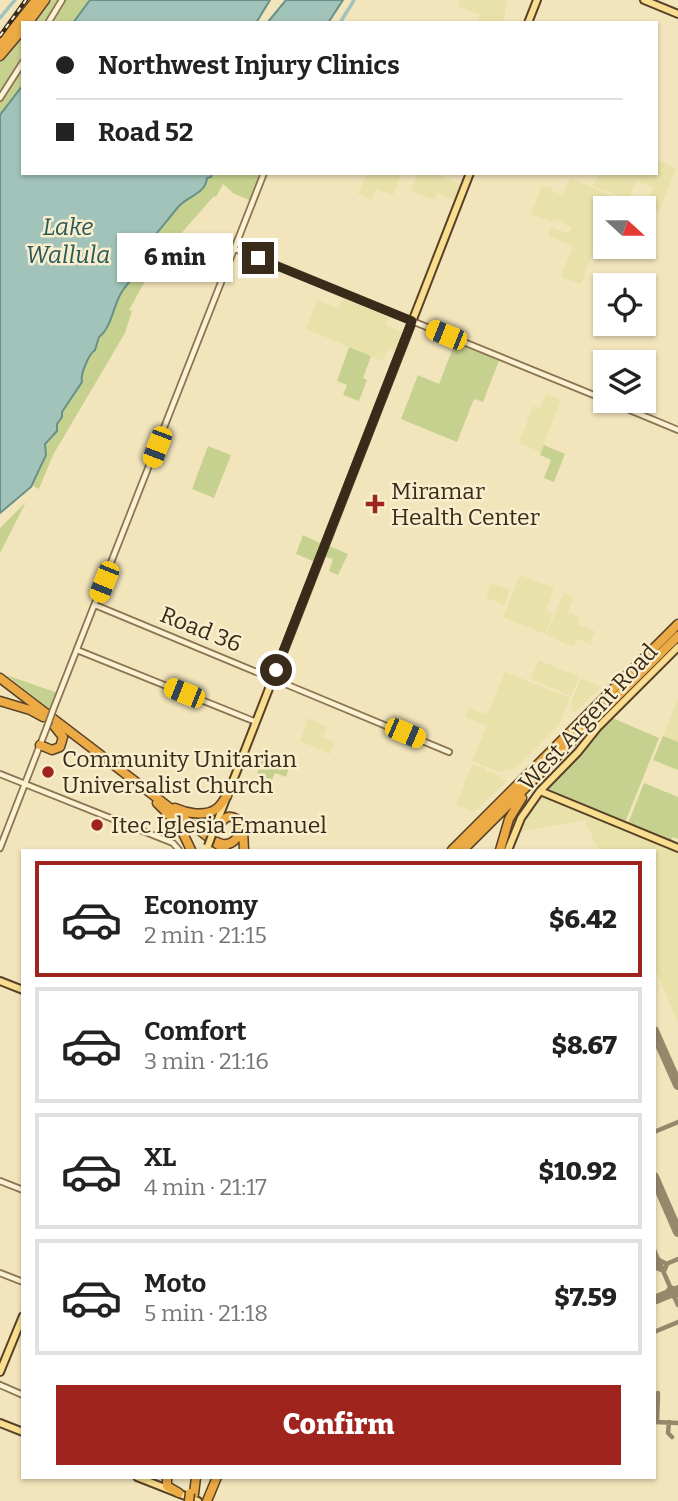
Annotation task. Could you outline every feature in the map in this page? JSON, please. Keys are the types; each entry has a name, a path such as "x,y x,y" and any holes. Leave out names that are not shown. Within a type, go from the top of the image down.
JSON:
{"highway":[{"path":"0,45 36,0"},
{"path":"29,21 45,0"},
{"path":"0,56 21,31"},
{"path":"452,849 678,624"},
{"path":"464,849 678,636"},
{"path":"0,678 222,849"},
{"path":"0,701 30,710 60,728 211,840"},
{"path":"30,710 62,734 62,743 56,749 50,750 40,745"},
{"path":"500,849 507,824 520,800 585,728"},
{"path":"156,799 182,811 206,813 216,809 227,796"},
{"path":"156,799 179,825 191,849"},
{"path":"222,811 241,820 244,849"},
{"path":"193,1498 194,1479"},
{"path":"208,1501 217,1479"},
{"path":"164,1481 179,1493"}],"main road":[{"path":"529,21 537,0"},
{"path":"644,0 678,14"},
{"path":"211,840 469,175"},
{"name":"West Argent Road","path":"508,849 521,817 540,791 598,727 678,647"},
{"path":"540,791 678,848"},
{"path":"0,981 21,989"},
{"path":"0,1372 21,1321"},
{"path":"0,1423 21,1431"},
{"path":"179,1493 193,1498"}],"street":[{"path":"49,21 62,0"},
{"path":"0,98 21,65"},
{"path":"0,848 263,175"},
{"path":"235,248 593,394"},
{"path":"638,413 678,430"},
{"name":"Road 36","path":"95,605 449,752"},
{"path":"78,650 256,722"},
{"path":"0,774 179,849"},
{"path":"0,1181 21,1189"},
{"path":"0,1273 21,1281"},
{"path":"0,1385 21,1394"}],"shaded area":[{"path":"460,0 508,0 503,21 478,21 480,15 458,6"},
{"path":"658,161 676,168 659,212 656,211 656,196 650,196 653,187 636,181 630,196 618,196 594,186 597,175 658,175"},
{"path":"366,175 401,175 393,195 376,189 371,200 358,194"},
{"path":"417,175 438,175 463,185 456,201 437,193 434,200 411,191"},
{"path":"570,178 613,196 593,196 593,252 581,284 561,277 573,246 548,236 551,227 569,234 572,227 554,219 552,222 531,214 542,185 553,188 552,191 562,195"},
{"path":"345,295 390,313 386,325 405,333 398,351 388,348 383,361 306,329 317,300 339,309"},
{"path":"546,394 561,400 541,452 519,443 533,406 540,409"},
{"path":"520,575 554,588 546,611 553,614 545,634 503,617"},
{"path":"491,583 510,590 504,605 486,598"},
{"path":"564,593 574,597 565,620 569,612 580,617 577,624 595,631 592,645 577,639 573,647 546,635"},
{"path":"539,660 579,677 571,696 531,679"},
{"path":"505,672 570,698 560,724 513,771 506,769 500,772 472,761 487,726 465,717 469,708 487,715"},
{"path":"581,678 601,687 574,713 571,703"},
{"path":"678,698 678,742 663,736"},
{"path":"308,718 327,727 323,737 335,742 330,754 300,741"},
{"path":"472,764 507,781 474,812 456,805"},
{"path":"542,795 618,827 619,831 623,829 678,851 678,1022 656,971 656,849 598,849 585,820 519,832 529,811"}],"green space":[{"path":"50,0 90,0 74,21 34,21"},
{"path":"21,37 21,88 0,115 0,60"},
{"path":"197,175 261,175 251,201 233,193 223,184 216,197 214,196 155,263 129,310 132,311 125,333 53,455 39,489 29,484 29,477 116,282"},
{"path":"456,340 500,358 483,402 474,399 457,442 401,419 418,375 439,384"},
{"path":"349,347 371,356 363,378 367,380 359,401 343,395 347,385 337,381"},
{"path":"544,445 565,454 554,482 544,478 551,460 540,455"},
{"path":"208,446 231,455 214,498 192,489"},
{"path":"26,502 0,553 0,528"},
{"path":"303,535 322,544 315,562 296,554"},
{"path":"327,545 348,554 338,575 329,571 333,559 323,556"},
{"path":"6,675 58,693 51,710"},
{"path":"610,717 659,738 624,825 544,790"},
{"path":"663,736 678,742 678,770 653,760"},
{"path":"264,754 290,765 286,777 275,773 272,780 257,774"},
{"path":"644,783 678,797 678,839 673,837 670,843 627,826"}],"water":[{"path":"90,0 270,0 257,21 74,21"},
{"path":"286,0 343,0 329,21 269,21"},
{"name":"Lake Wallula","path":"21,88 21,175 212,175 207,178 204,187 180,205 146,244 139,265 130,267 135,276 120,295 109,323 86,364 82,382 62,412 57,431 45,444 46,455 31,487 0,513 0,115"}],"waterway":[{"path":"0,18 15,0"},
{"path":"341,21 354,0"}],"taxiway":[{"path":"656,1131 678,1122"},
{"path":"656,1255 678,1305"},
{"path":"666,1264 678,1259"},
{"path":"659,1260 667,1264 664,1271 656,1268 659,1260"},
{"path":"678,1290 670,1287 665,1296 671,1295 675,1298 678,1291"},
{"path":"656,1331 678,1322"},
{"path":"657,1422 658,1393"},
{"path":"656,1422 678,1423"},
{"path":"669,1422 668,1433 672,1437"}],"runway":[{"path":"656,1036 678,1085"},
{"path":"656,1182 678,1232"},
{"path":"656,1299 678,1290"}],"railway":[{"path":"0,36 26,0"}],"place":[{"name":"Miramar Health Center","path":"375,504"},
{"name":"Community Unitarian Universalist Church","path":"48,772"},
{"name":"Itec Iglesia Emanuel","path":"97,825"}],"route":[{"path":"258,258 412,321 276,670"}]}
